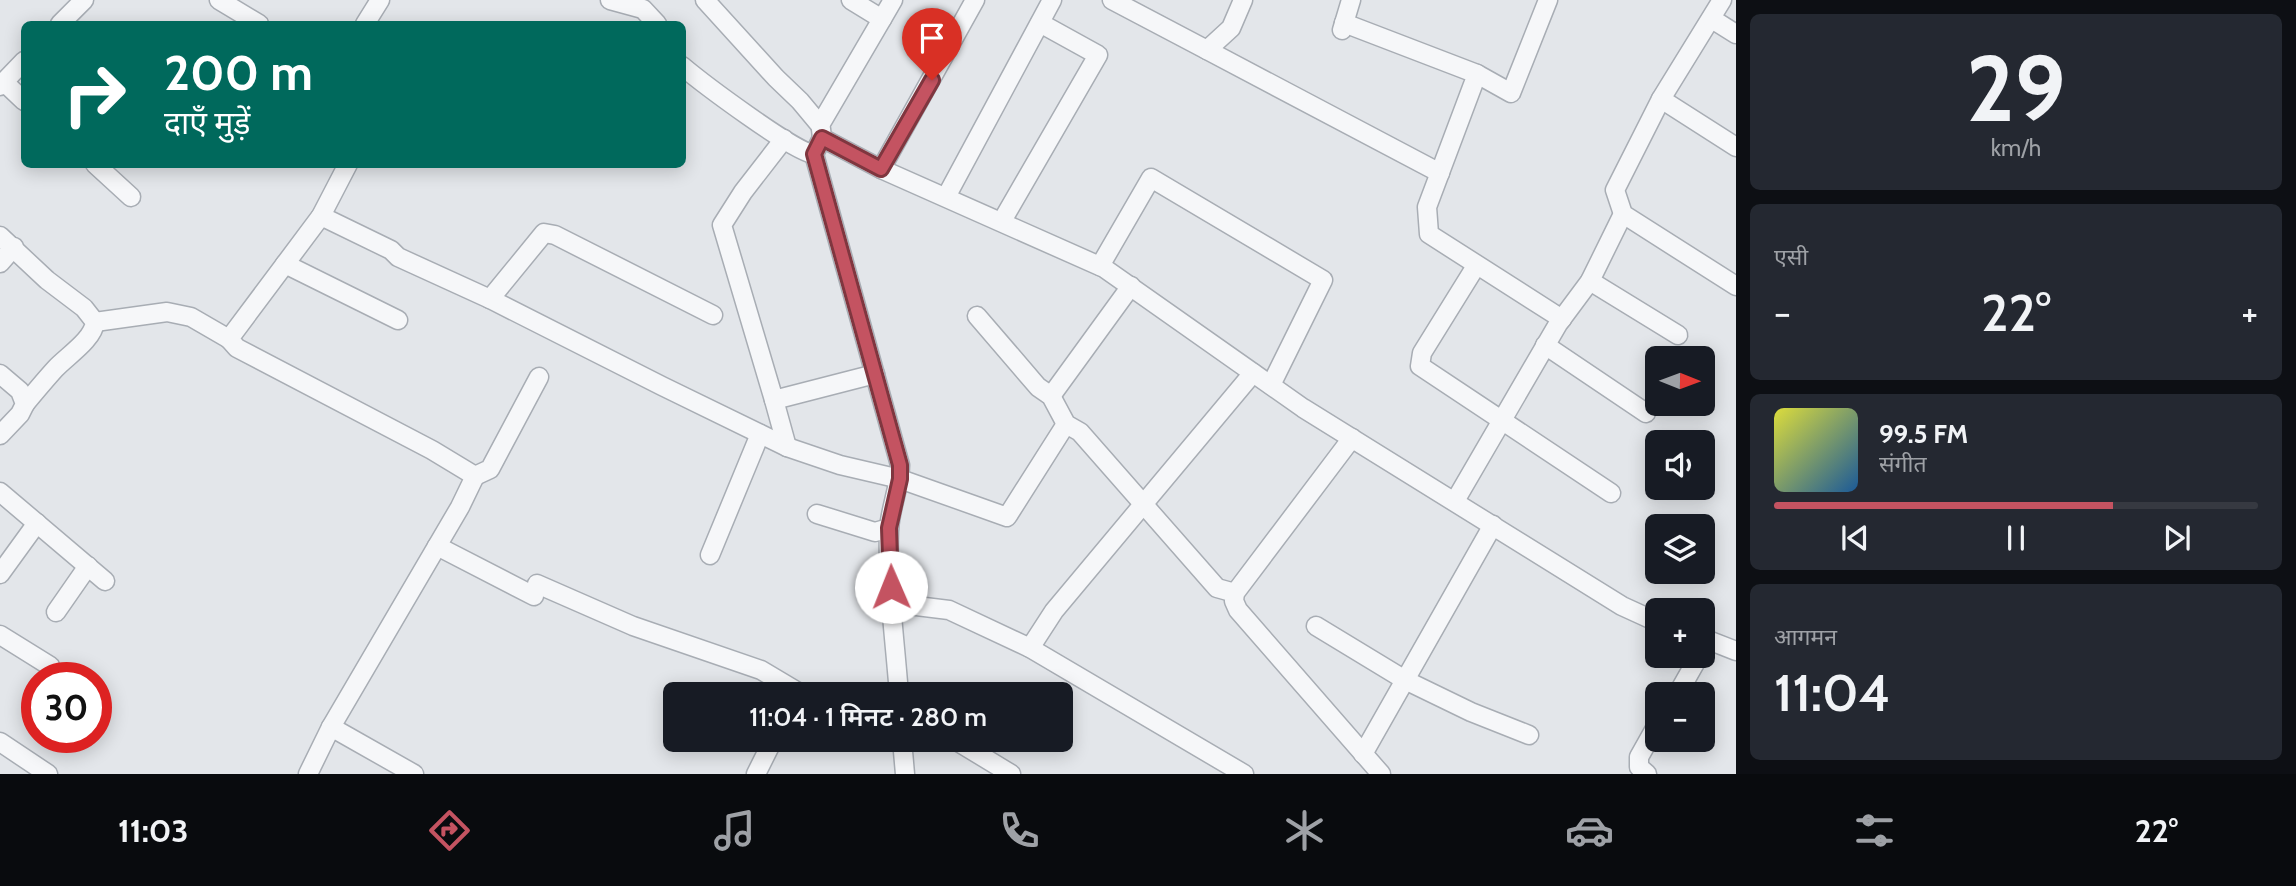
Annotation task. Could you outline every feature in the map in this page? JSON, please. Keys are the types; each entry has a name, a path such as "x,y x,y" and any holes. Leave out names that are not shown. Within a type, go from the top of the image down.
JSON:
{"street":[{"path":"63,21 83,0"},
{"path":"219,0 254,21"},
{"path":"367,21 380,0"},
{"path":"611,0 643,9 654,21"},
{"path":"705,0 800,101 818,139 874,374 900,465 900,479 889,528 898,682"},
{"path":"851,0 882,19"},
{"path":"686,69 806,154 818,139 893,0"},
{"path":"881,169 975,0"},
{"path":"946,197 1052,0"},
{"path":"1112,0 1440,173"},
{"path":"1207,50 1231,28 1243,0"},
{"path":"1351,0 1343,26 1477,74 1511,93 1548,0"},
{"path":"1722,0 1661,99 1615,190 1623,214 1736,286"},
{"path":"1712,19 1736,34"},
{"path":"1002,221 1098,55 1040,23"},
{"path":"21,64 2,84 21,99"},
{"path":"1477,74 1427,207 1429,234 1562,319"},
{"path":"1661,99 1736,147"},
{"path":"784,139 743,192 722,225 788,447"},
{"path":"818,139 1100,266 1303,408 1622,606 1645,617"},
{"path":"99,168 131,197"},
{"path":"229,339 321,216 346,168"},
{"path":"1100,266 1151,178 1323,280 1271,385"},
{"path":"1455,501 1545,345 1590,281 1623,214"},
{"path":"321,216 391,250 398,257 490,299 788,447 840,465 900,479 1007,517 1066,424"},
{"path":"490,299 544,233 555,234 713,315"},
{"path":"0,263 7,242 47,280 84,308 95,322 95,327 85,340 56,368 0,435"},
{"path":"285,264 398,320"},
{"path":"1476,266 1422,353 1420,366 1502,418 1611,493"},
{"path":"1590,281 1678,335"},
{"path":"1051,396 1131,286"},
{"path":"95,322 167,312 191,317 229,339 237,348 432,450 475,476"},
{"path":"977,316 1038,387 1051,396 1066,424 1080,432 1217,588 1235,593"},
{"path":"1545,345 1645,412"},
{"path":"1030,648 1054,611 1253,373"},
{"path":"0,374 20,391 25,404"},
{"path":"775,400 874,374"},
{"path":"308,774 331,727 475,476 490,468 539,377"},
{"path":"710,555 760,434"},
{"path":"1352,438 1235,593 1234,601 1238,610 1372,767 1405,680 1493,525"},
{"path":"0,492 105,581"},
{"path":"817,514 875,531 889,528"},
{"path":"0,574 37,523"},
{"path":"437,546 535,590 761,670 780,682"},
{"path":"56,612 88,566"},
{"path":"892,603 949,610 1030,648 1244,774"},
{"path":"1316,626 1405,680 1471,712 1529,735"},
{"path":"0,635 44,662"},
{"path":"1715,648 1736,651"},
{"path":"331,727 414,774"},
{"path":"0,742 48,774"},
{"path":"1645,746 1639,757 1639,767 1647,774"},
{"path":"757,774 767,752"},
{"path":"903,752 905,774"},
{"path":"975,752 1011,774"}],"route":[{"path":"891,587 889,528 900,479 900,465 814,154 822,138 881,169 932,80"}]}
